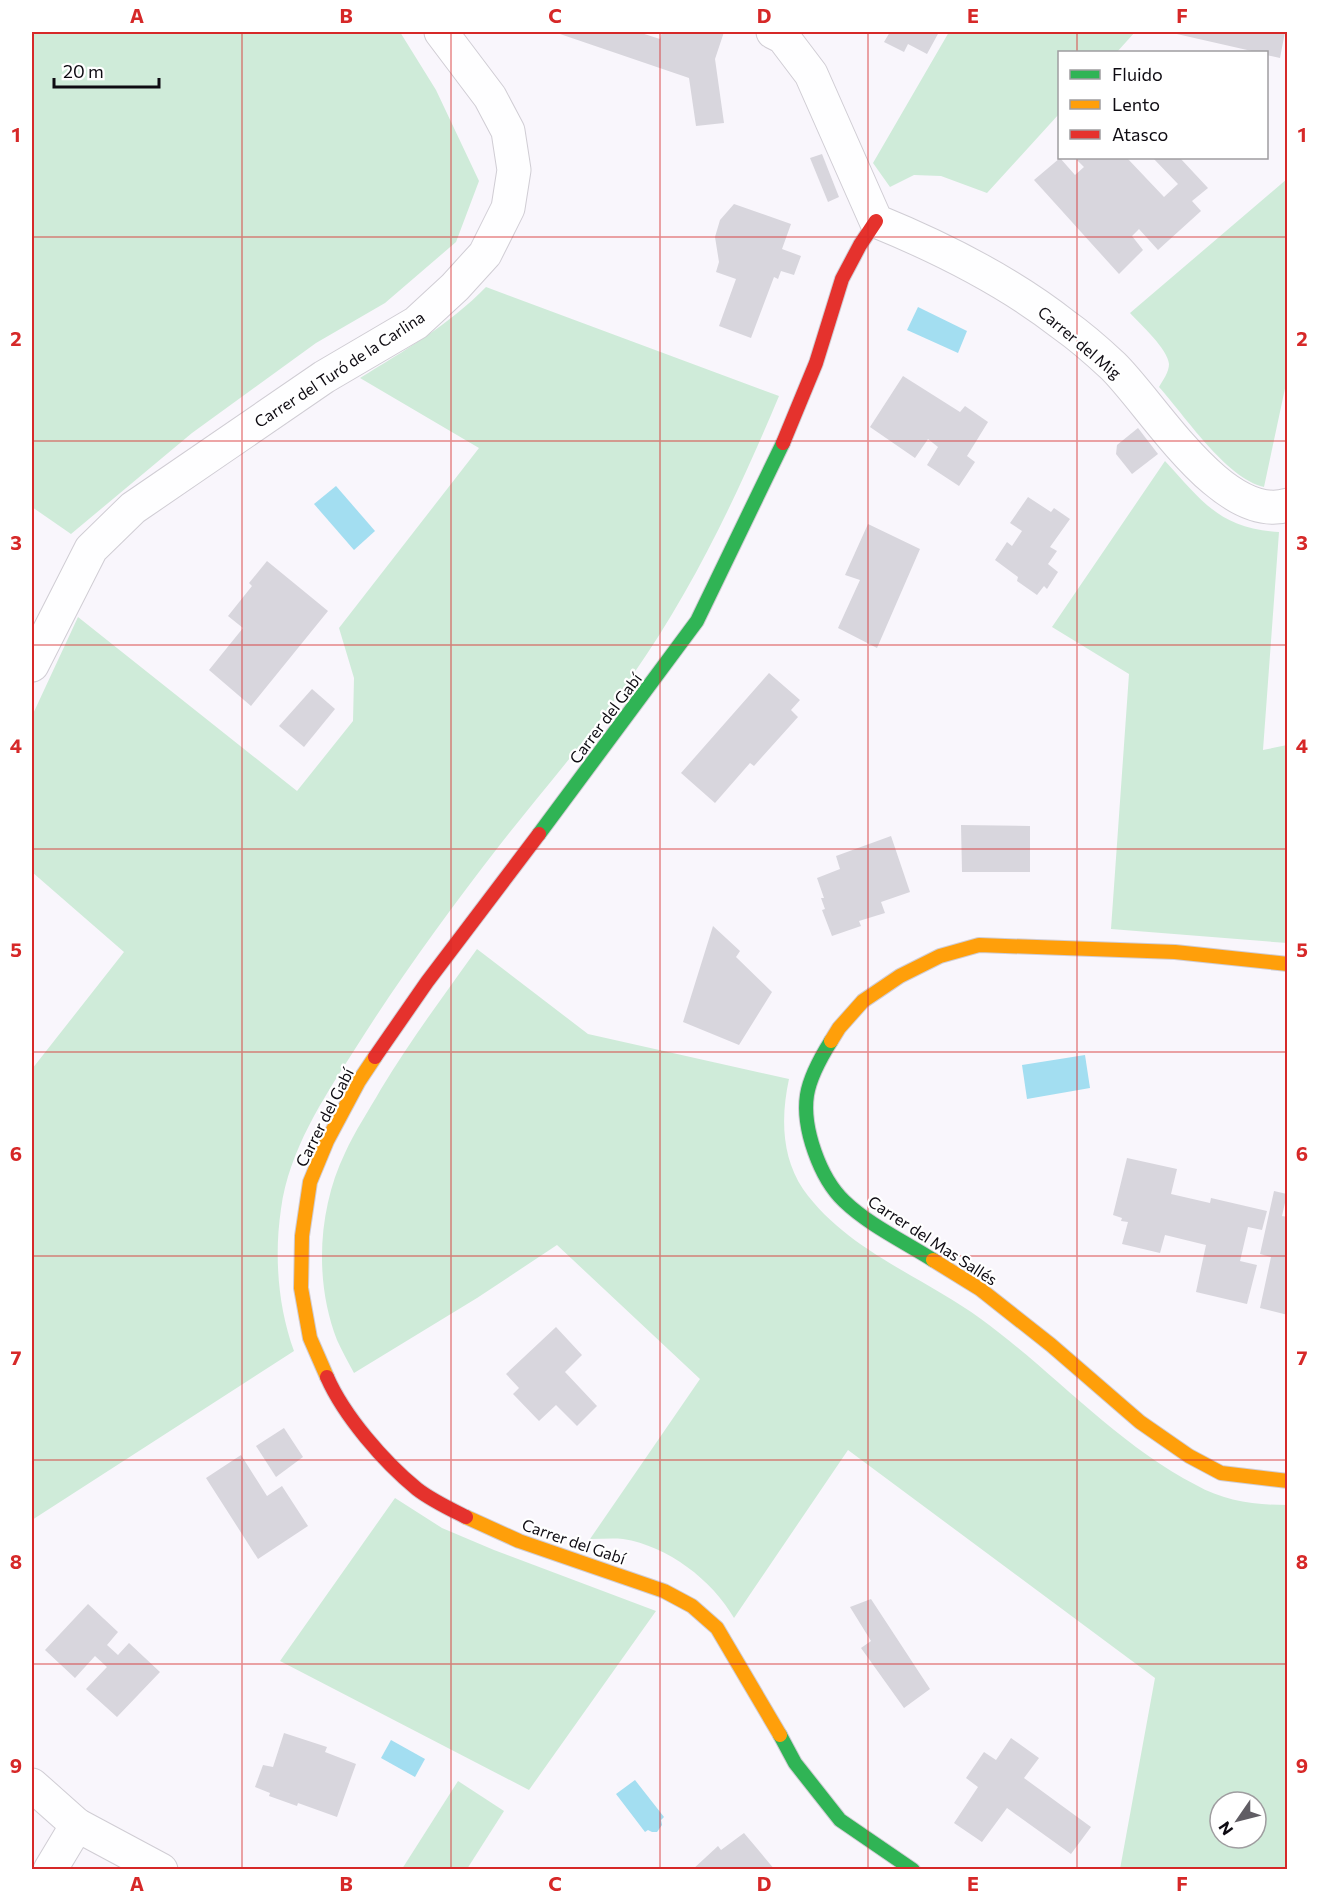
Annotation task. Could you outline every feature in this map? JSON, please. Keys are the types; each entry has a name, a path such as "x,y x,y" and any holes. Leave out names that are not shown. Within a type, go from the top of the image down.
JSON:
{"street":[{"name":"Carrer del Turó de la Carlina","path":"32,665 91,549 133,508 324,377 416,323 455,287 484,254 508,208 514,170 508,131 490,96 441,32"},
{"path":"773,32 783,37 811,74 876,221"},
{"name":"Carrer del Mig","path":"876,221 918,238 977,268 1064,324 1114,367 1212,479 1242,501 1278,508 1287,505"},
{"name":"Carrer del Gabí","path":"876,221 842,279 816,363 780,448 697,621 427,982 359,1081 327,1141 310,1182 302,1236 301,1288 310,1338 332,1389 369,1442 418,1490 465,1517 519,1540 664,1591 692,1606 717,1628 767,1710 795,1762 840,1820 913,1869"},
{"name":"Carrer del Mas Sallés","path":"1287,964 1175,952 979,945 940,956 900,976 863,1001 839,1028 819,1060 807,1095 807,1125 818,1163 843,1200 867,1219 980,1289 1051,1345 1140,1422 1189,1456 1221,1473 1287,1481"},
{"path":"32,1785 77,1825 161,1869"},
{"path":"50,1869 77,1825"}],"green space":[{"path":"32,32 400,32 436,90 479,181 456,242 385,303 316,343 192,433 71,534 32,507"},
{"path":"949,32 1135,32 1118,51 1058,51 1058,115 987,193 941,176 914,175 890,187 873,163"},
{"path":"1287,179 1287,379 1264,487 1235,472 1221,459 1159,387 1168,370 1167,358 1159,344 1130,313"},
{"path":"486,287 779,396 731,505 695,575 654,643 600,720 499,846 424,946 331,1087 309,1126 291,1166 285,1187 279,1227 278,1263 281,1299 294,1351 32,1520 32,1069 124,952 32,872 32,716 78,617 297,791 353,721 354,678 339,628 479,448 360,378 442,325"},
{"path":"1165,461 1190,489 1227,519 1259,530 1279,532 1263,750 1287,745 1287,943 1111,929 1129,674 1052,627"},
{"path":"477,949 588,1034 789,1079 784,1121 790,1163 803,1189 841,1229 886,1261 981,1319 1138,1449 1166,1468 1218,1495 1252,1503 1287,1505 1287,1869 1120,1869 1155,1678 848,1450 734,1618 725,1604 701,1578 672,1557 640,1543 623,1539 590,1539 700,1379 557,1245 477,1298 354,1373 337,1340 325,1294 322,1245 329,1198 336,1175 353,1137 381,1089"},
{"path":"395,1498 442,1528 656,1611 529,1790 280,1661"},
{"path":"458,1781 504,1811 467,1869 402,1869"}],"water":[{"path":"918,307 967,331 958,353 907,330"},
{"path":"336,486 375,531 354,550 314,504"},
{"path":"1085,1055 1090,1088 1027,1099 1022,1065"},
{"path":"391,1740 425,1759 415,1777 381,1758"},
{"path":"635,1780 664,1817 657,1832 648,1830 645,1832 616,1794"}],"building":[{"path":"560,32 638,32 660,39 662,32 724,32 715,59 724,123 696,126 689,78 560,34"},
{"path":"890,32 939,32 927,54 908,44 904,52 884,42"},
{"path":"1168,32 1285,32 1280,58 1268,55 1268,51 1252,51"},
{"path":"822,154 839,197 828,202 810,158"},
{"path":"1059,159 1075,175 1084,167 1076,159 1128,159 1164,197 1178,184 1154,159 1181,159 1208,188 1192,201 1201,211 1158,250 1139,229 1132,236 1143,250 1119,274 1034,180"},
{"path":"734,204 791,224 782,249 801,256 794,275 781,271 778,279 774,277 751,338 719,326 736,279 716,272 719,262 715,237 720,220"},
{"path":"903,376 960,412 965,406 988,422 967,456 975,462 959,486 927,465 938,447 928,439 915,458 870,427"},
{"path":"1138,428 1158,454 1132,474 1116,454 1117,445"},
{"path":"1028,497 1051,512 1054,508 1070,519 1050,547 1057,551 1048,564 1058,572 1047,589 1044,586 1037,595 1017,581 1018,577 995,560 1007,542 1012,546 1022,531 1010,523"},
{"path":"868,524 920,549 877,648 838,628 860,580 845,575"},
{"path":"267,561 328,611 251,706 209,670 243,628 228,616 252,586 249,583"},
{"path":"769,673 800,700 791,710 798,717 754,766 750,763 715,803 681,773"},
{"path":"312,689 335,709 304,747 279,726"},
{"path":"961,825 1030,826 1030,872 962,872"},
{"path":"891,836 910,892 881,902 885,913 859,921 861,926 832,936 822,910 825,909 821,898 824,898 817,878 840,869 836,856"},
{"path":"713,926 740,951 736,957 772,992 739,1045 683,1022"},
{"path":"1127,1158 1177,1169 1171,1194 1210,1203 1211,1198 1267,1211 1262,1230 1248,1227 1240,1261 1257,1265 1247,1304 1196,1292 1206,1245 1165,1235 1160,1253 1122,1244 1128,1222 1121,1221 1122,1218 1113,1215"},
{"path":"1274,1191 1287,1194 1282,1216 1288,1217 1288,1315 1260,1308 1271,1257 1260,1254"},
{"path":"556,1327 582,1355 565,1372 597,1406 577,1426 556,1405 539,1421 513,1394 519,1388 506,1374"},
{"path":"284,1428 303,1457 276,1477 256,1446"},
{"path":"241,1455 267,1496 282,1486 308,1526 258,1559 206,1478"},
{"path":"871,1599 930,1689 904,1708 861,1648 871,1641 850,1607"},
{"path":"88,1604 118,1632 107,1645 118,1655 129,1643 160,1672 117,1717 86,1689 107,1667 95,1656 75,1678 45,1650"},
{"path":"284,1733 327,1747 325,1752 356,1764 337,1817 298,1803 297,1806 269,1796 270,1793 255,1787 263,1765 273,1767"},
{"path":"1011,1738 1039,1758 1024,1778 1091,1827 1071,1854 1007,1808 982,1842 954,1823 978,1787 966,1778 984,1752 996,1760"},
{"path":"744,1833 775,1870 692,1870 718,1846 721,1850"}],"traffic: fast":[{"path":"539,834 697,621 783,443"},
{"path":"831,1041 813,1074 807,1095 807,1122 820,1166 835,1191 854,1210 933,1260"},
{"path":"780,1735 795,1763 840,1820 913,1870"}],"traffic: slow":[{"path":"831,1041 839,1028 863,1001 900,976 940,956 979,945 1175,952 1288,964"},
{"path":"327,1377 310,1338 301,1288 302,1236 310,1182 327,1141 359,1081 375,1057"},
{"path":"933,1260 980,1289 1051,1345 1140,1422 1189,1456 1221,1473 1288,1481"},
{"path":"466,1517 519,1541 664,1591 692,1606 717,1628 780,1735"}],"traffic: jam":[{"path":"783,443 816,363 842,279 876,221"},
{"path":"375,1057 427,982 539,834"},
{"path":"327,1377 354,1422 391,1466 422,1493 466,1517"}]}
